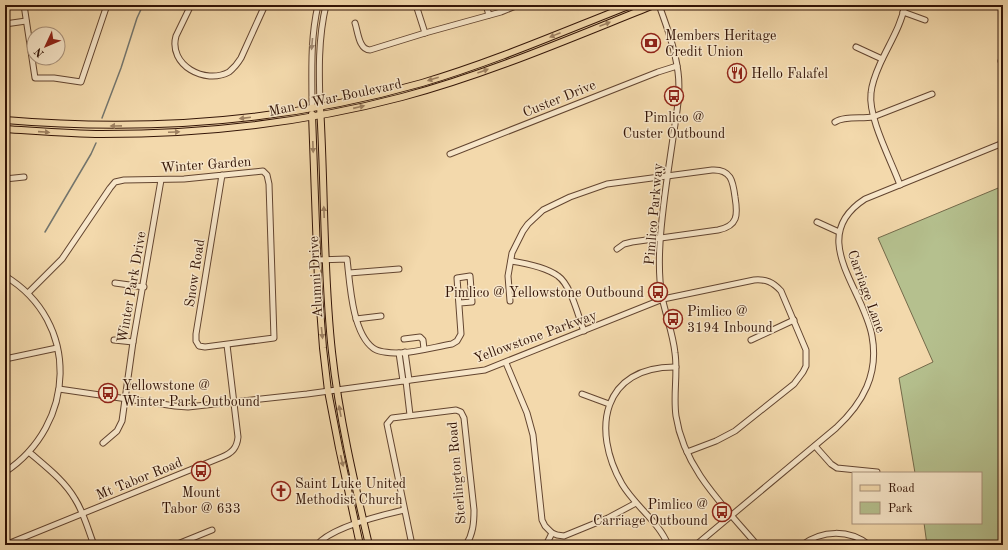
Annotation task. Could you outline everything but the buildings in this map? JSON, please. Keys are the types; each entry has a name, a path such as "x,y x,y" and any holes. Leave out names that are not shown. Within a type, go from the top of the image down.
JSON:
{"main road":[{"name":"Man O War Boulevard","path":"5,120 88,126 156,125 241,118 312,108 374,95 449,74 490,60 631,5"},
{"name":"Man O War Boulevard","path":"5,129 83,134 161,133 245,127 312,117 403,96 471,76 654,5"},
{"name":"Alumni Drive","path":"320,106 328,312 337,390 347,446 369,545"},
{"name":"Alumni Drive","path":"312,108 320,318 328,391 360,545"}],"street":[{"path":"24,5 35,78 54,78 81,82 107,5"},
{"path":"191,5 176,36 176,52 182,63 191,71 198,74 212,76 225,74 236,66 265,5"},
{"name":"Alumni Drive","path":"312,108 311,57 314,24 318,5"},
{"name":"Alumni Drive","path":"320,106 319,47 326,5"},
{"path":"416,5 424,33"},
{"path":"486,5 489,15"},
{"path":"355,23 362,45 367,50 489,15 518,5"},
{"name":"Pimlico Parkway","path":"659,5 670,37 677,66 679,96 660,238 659,261 663,299 675,354 676,368 674,392 676,415 680,434 687,452 702,478 757,545"},
{"path":"900,185 873,117 871,92 874,78 904,12 905,5"},
{"path":"904,12 925,20"},
{"path":"5,24 26,21"},
{"path":"856,47 882,59"},
{"name":"Custer Drive","path":"450,154 651,74 677,66"},
{"path":"835,122 841,119 863,119 873,117 932,94"},
{"name":"Carriage Lane","path":"696,545 844,421 859,403 869,382 873,360 870,324 840,255 838,245 839,232 847,214 857,204 865,199 1003,143"},
{"path":"510,301 508,276 514,247 523,231 538,215 550,206 570,197 602,186 712,170 718,170 729,176 733,185 737,210 732,224 725,229 632,242 624,244 617,249"},
{"name":"Winter Garden","path":"28,293 62,259 115,182 124,180 161,180 263,171 268,175 269,184 274,338 227,345"},
{"name":"Snow Road","path":"222,175 196,338 198,344 203,347 227,345"},
{"path":"5,179 24,177"},
{"name":"Winter Park Drive","path":"103,443 120,427 122,421 133,342 144,287 161,180"},
{"path":"817,222 839,232"},
{"path":"317,260 347,259 356,319 365,340 374,349 402,353 452,344 457,341 461,334 460,303 457,278 470,276 472,302 460,303"},
{"path":"511,261 550,272 558,276 568,288 584,331"},
{"path":"349,273 399,269"},
{"path":"5,276 28,293 47,319 57,348 60,365 59,390 54,410 48,425 30,452 5,472"},
{"name":"Yellowstone Parkway","path":"59,390 182,407 337,390 477,372 506,362 663,299 754,280 762,280 772,283 781,291 806,350 806,366 800,378 735,431 716,441 687,452"},
{"path":"115,283 144,287"},
{"path":"356,319 381,316"},
{"path":"751,340 794,320"},
{"path":"404,339 420,337 423,340 424,349"},
{"path":"114,340 133,342"},
{"path":"227,345 233,401"},
{"path":"5,360 57,348"},
{"path":"402,353 410,415 392,418 388,422 387,426 412,545"},
{"path":"506,362 531,425 535,443 542,520 545,526 552,533 560,536 568,535 608,518 636,503"},
{"path":"668,545 658,528 622,484 610,454 606,428 609,404 618,388 630,378 647,371 676,368"},
{"path":"582,394 609,404"},
{"name":"Mt Tabor Road","path":"5,545 231,452 236,446 238,437 233,401"},
{"name":"Sterlington Road","path":"410,415 456,410 463,414 474,518 472,532 466,545"},
{"path":"815,446 831,464 837,468 877,472"},
{"path":"30,452 56,476 72,494 82,514 94,545"},
{"path":"317,545 331,534 363,521 404,510"},
{"path":"175,545 212,530"},
{"path":"546,545 552,533"},
{"path":"802,545 818,536 841,534 857,538 868,545"}],"green space":[{"path":"1003,186 1003,545 927,545 924,524 982,524 982,472 915,472 899,378 933,362 878,238"}],"waterway":[{"path":"102,118 121,68 137,18 143,5"},
{"path":"45,232 96,143"},
{"path":"218,541 219,545"}],"place":[{"name":"Members Heritage Credit Union","path":"651,43"},
{"name":"Hello Falafel","path":"737,73"},
{"name":"Pimlico @ Custer Outbound","path":"674,96"},
{"name":"Pimlico @ Yellowstone Outbound","path":"658,292"},
{"name":"Pimlico @ 3194 Inbound","path":"673,319"},
{"name":"Yellowstone @ Winter Park Outbound","path":"108,393"},
{"name":"Mount Tabor @ 633","path":"201,471"},
{"name":"Saint Luke United Methodist Church","path":"281,491"},
{"name":"Pimlico @ Carriage Outbound","path":"722,512"}]}
